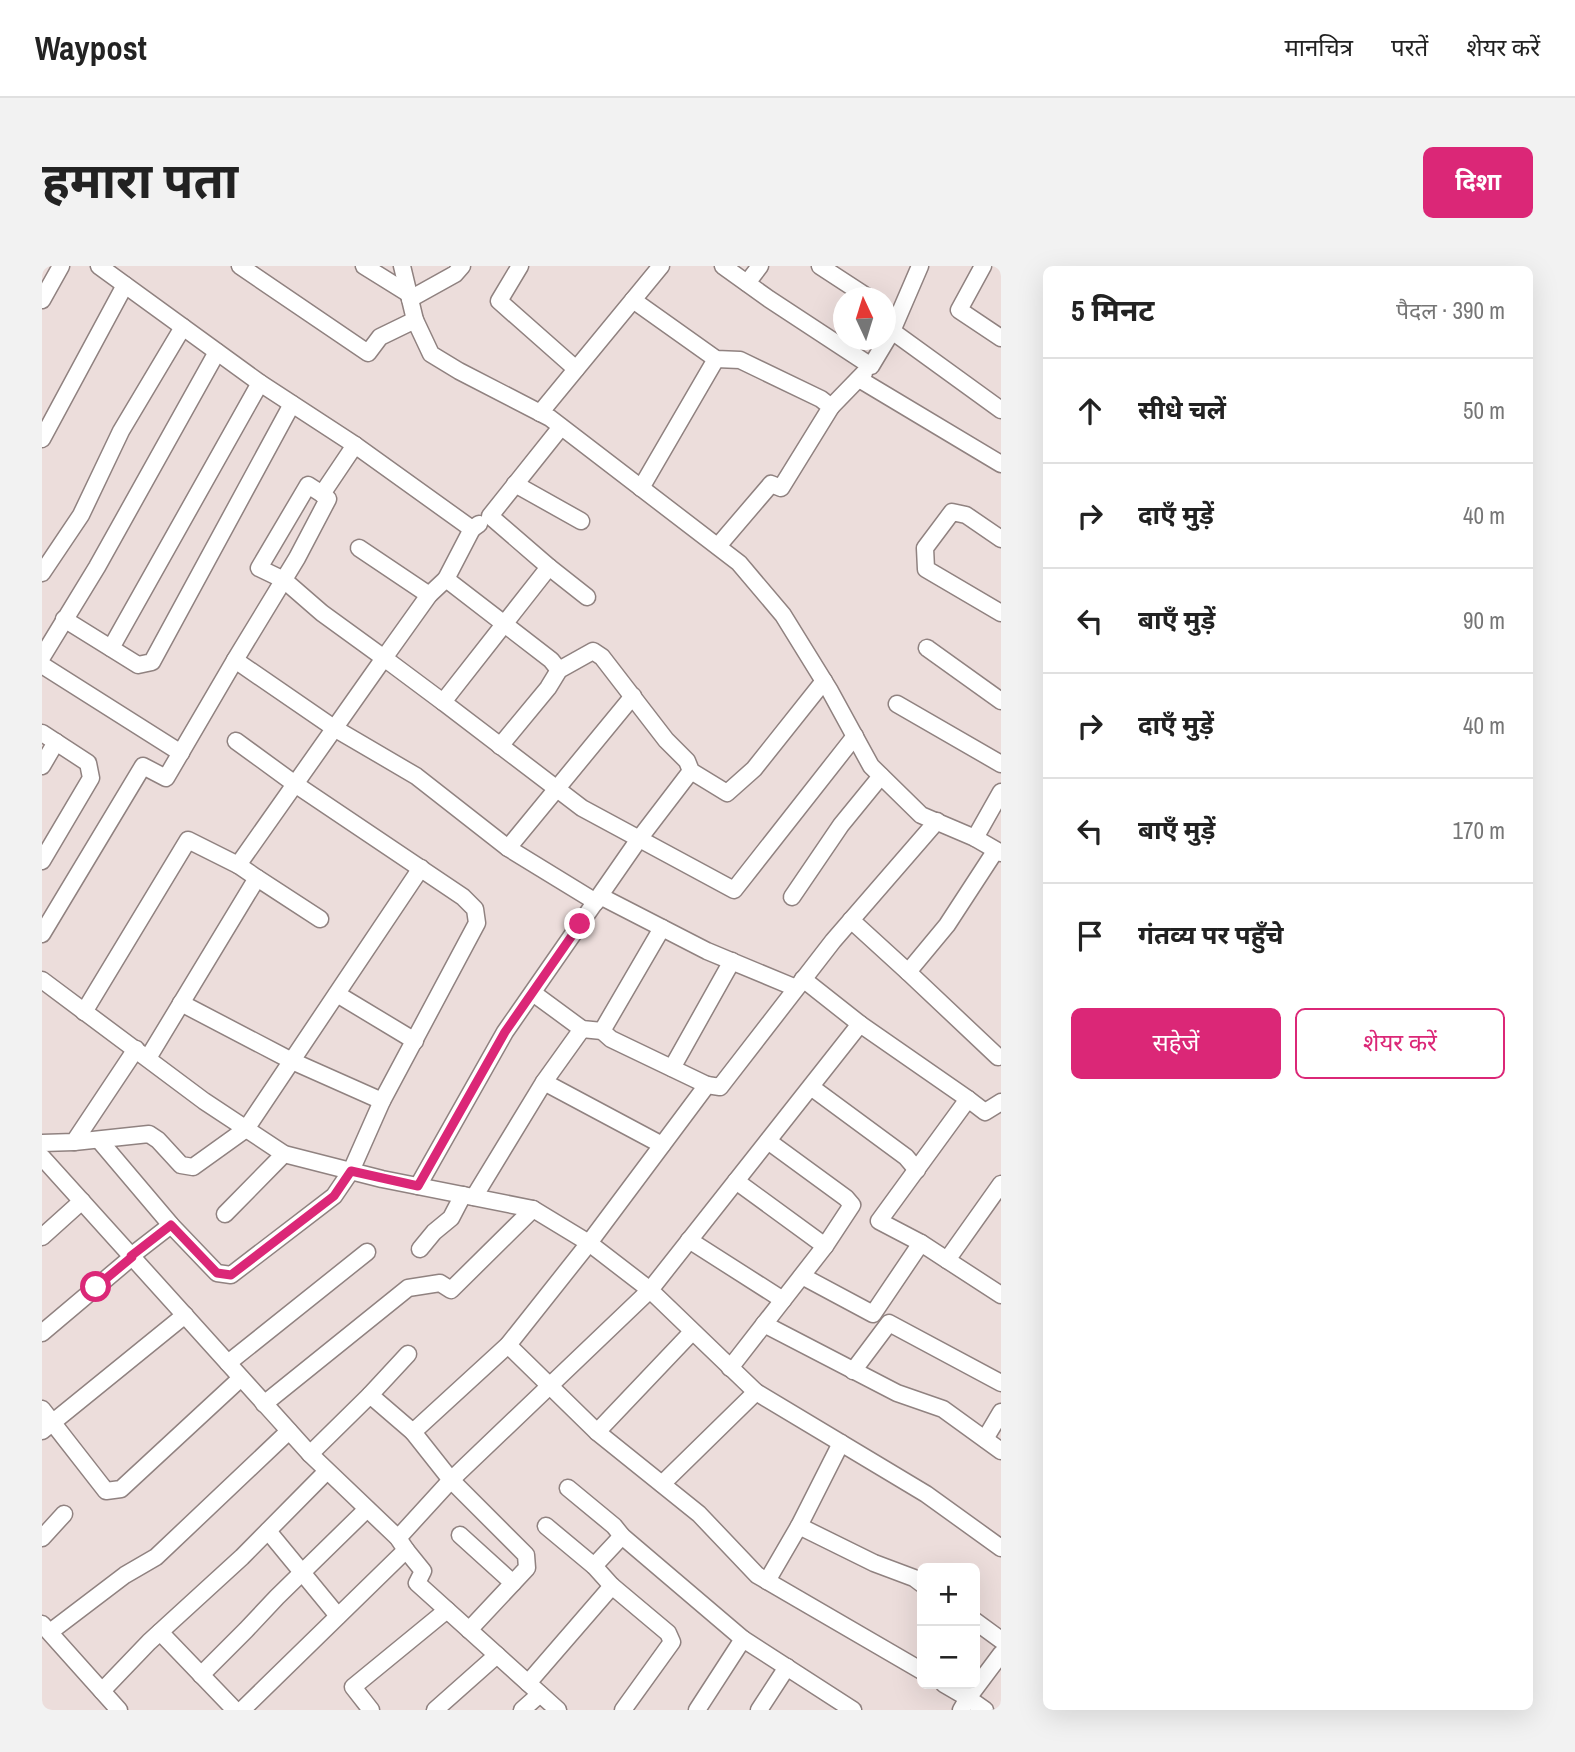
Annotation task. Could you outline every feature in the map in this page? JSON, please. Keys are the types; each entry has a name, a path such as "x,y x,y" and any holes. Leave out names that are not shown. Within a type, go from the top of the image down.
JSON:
{"street":[{"path":"42,300 61,266"},
{"path":"99,266 260,383 355,445 472,529"},
{"path":"240,266 368,354 380,337 415,320"},
{"path":"364,266 410,296"},
{"path":"402,266 415,320 431,354 561,427 739,563 783,615 824,681 871,766 921,815 979,840 996,855 1001,871"},
{"path":"410,296 455,274 462,266"},
{"path":"520,266 499,300 576,369"},
{"path":"540,413 661,266"},
{"path":"723,266 871,366"},
{"path":"747,283 760,266"},
{"path":"820,266 852,287"},
{"path":"896,311 920,266"},
{"path":"983,266 959,310 1001,338"},
{"path":"42,439 125,285"},
{"path":"633,300 716,359 740,360 821,399 831,407"},
{"path":"896,321 1001,410"},
{"path":"42,573 80,515 121,431 183,327"},
{"path":"718,546 771,484 781,488 831,407 871,366 878,350"},
{"path":"42,657 97,567 217,352"},
{"path":"641,488 716,359"},
{"path":"859,379 1001,464"},
{"path":"111,648 260,383"},
{"path":"64,619 138,665 152,662 292,404"},
{"path":"238,865 429,595 446,579 472,529 490,516 561,427"},
{"path":"322,494 355,445"},
{"path":"515,484 581,521"},
{"path":"42,934 143,766 166,778 235,660 284,580 298,558 328,499 308,485 259,568 284,580 322,614 582,808 734,890 855,736"},
{"path":"1001,539 966,514 953,512 925,548 926,569 1001,613"},
{"path":"490,516 587,597"},
{"path":"359,548 429,595"},
{"path":"443,702 549,567"},
{"path":"446,579 551,660 559,670"},
{"path":"926,648 1001,701"},
{"path":"500,746 548,688 559,670 593,651 602,657 666,740 687,761 691,771 727,793 754,769 824,681"},
{"path":"235,660 334,728 416,776 508,848 598,899 707,951 800,983 985,1112 1001,1102"},
{"path":"42,665 181,753"},
{"path":"508,848 633,696"},
{"path":"897,704 1001,764"},
{"path":"42,733 88,763 91,778 42,860"},
{"path":"99,1140 171,1225 217,1273 231,1275 334,1196 351,1171 382,1101 477,923 475,909 463,897 236,741"},
{"path":"42,766 56,742"},
{"path":"418,1186 505,1032 639,839 691,771"},
{"path":"792,897 841,825 881,776"},
{"path":"979,840 1001,792"},
{"path":"533,993 582,1028 602,1031 611,1039 672,1068 720,1087 851,920 937,821"},
{"path":"84,1012 188,840 238,865 320,919"},
{"path":"908,972 947,925 996,855"},
{"path":"421,868 246,1129 194,1167 181,1164 149,1134 43,1147 82,1201 264,1404 310,1454 402,1544 423,1572 417,1583 558,1710"},
{"path":"74,1142 181,1003 257,878"},
{"path":"851,920 998,1057"},
{"path":"602,1031 662,928"},
{"path":"672,1068 732,961"},
{"path":"42,980 204,1101 284,1154 418,1186 533,1209 589,1243 650,1290 756,1392 926,1494 1001,1548"},
{"path":"337,994 415,1041"},
{"path":"181,1003 292,1061 382,1101"},
{"path":"242,1710 338,1616 402,1544 451,1480 650,1290 860,1024"},
{"path":"420,1249 434,1232 451,1218 468,1196 582,1028"},
{"path":"544,1082 662,1145"},
{"path":"413,1432 508,1345 589,1243 707,1084"},
{"path":"811,1087 906,1157 917,1170"},
{"path":"968,1099 879,1221 921,1243 1001,1295"},
{"path":"730,1367 825,1246 852,1205 768,1141"},
{"path":"225,1214 284,1154"},
{"path":"736,1181 825,1246"},
{"path":"947,1260 1001,1184"},
{"path":"42,1237 82,1201"},
{"path":"264,1404 408,1288 440,1283 451,1290 533,1209"},
{"path":"42,1333 171,1225"},
{"path":"689,1240 783,1300"},
{"path":"873,1314 921,1243"},
{"path":"228,1363 367,1252"},
{"path":"802,1276 1001,1383"},
{"path":"185,1315 46,1420 106,1491 121,1489 242,1378"},
{"path":"853,1371 889,1323"},
{"path":"764,1324 897,1393 943,1409 1001,1451"},
{"path":"597,1432 692,1332"},
{"path":"508,1345 597,1432 699,1514 757,1575 917,1668"},
{"path":"310,1454 408,1354"},
{"path":"662,1485 756,1392"},
{"path":"370,1395 413,1432 451,1480 526,1555 527,1568 469,1630"},
{"path":"985,1439 1001,1412"},
{"path":"119,1710 46,1628 156,1557 289,1431"},
{"path":"767,1581 799,1526 841,1443"},
{"path":"102,1691 327,1471"},
{"path":"568,1488 743,1639 853,1710"},
{"path":"201,1675 367,1509"},
{"path":"42,1538 64,1514"},
{"path":"546,1526 668,1633 672,1642 623,1710"},
{"path":"799,1526 874,1563 917,1580"},
{"path":"268,1531 338,1616"},
{"path":"460,1535 513,1583"},
{"path":"594,1566 622,1536"},
{"path":"522,1710 534,1688 612,1586"},
{"path":"371,1710 354,1687 447,1610"},
{"path":"980,1625 1001,1640"},
{"path":"160,1632 235,1710"},
{"path":"697,1710 743,1639"},
{"path":"964,1704 1001,1654"},
{"path":"435,1710 497,1655"},
{"path":"759,1710 787,1667"},
{"path":"949,1689 964,1704 985,1710"}],"route":[{"path":"96,1287 171,1225 217,1273 231,1275 334,1196 351,1171 418,1186 505,1032 580,924"}]}
